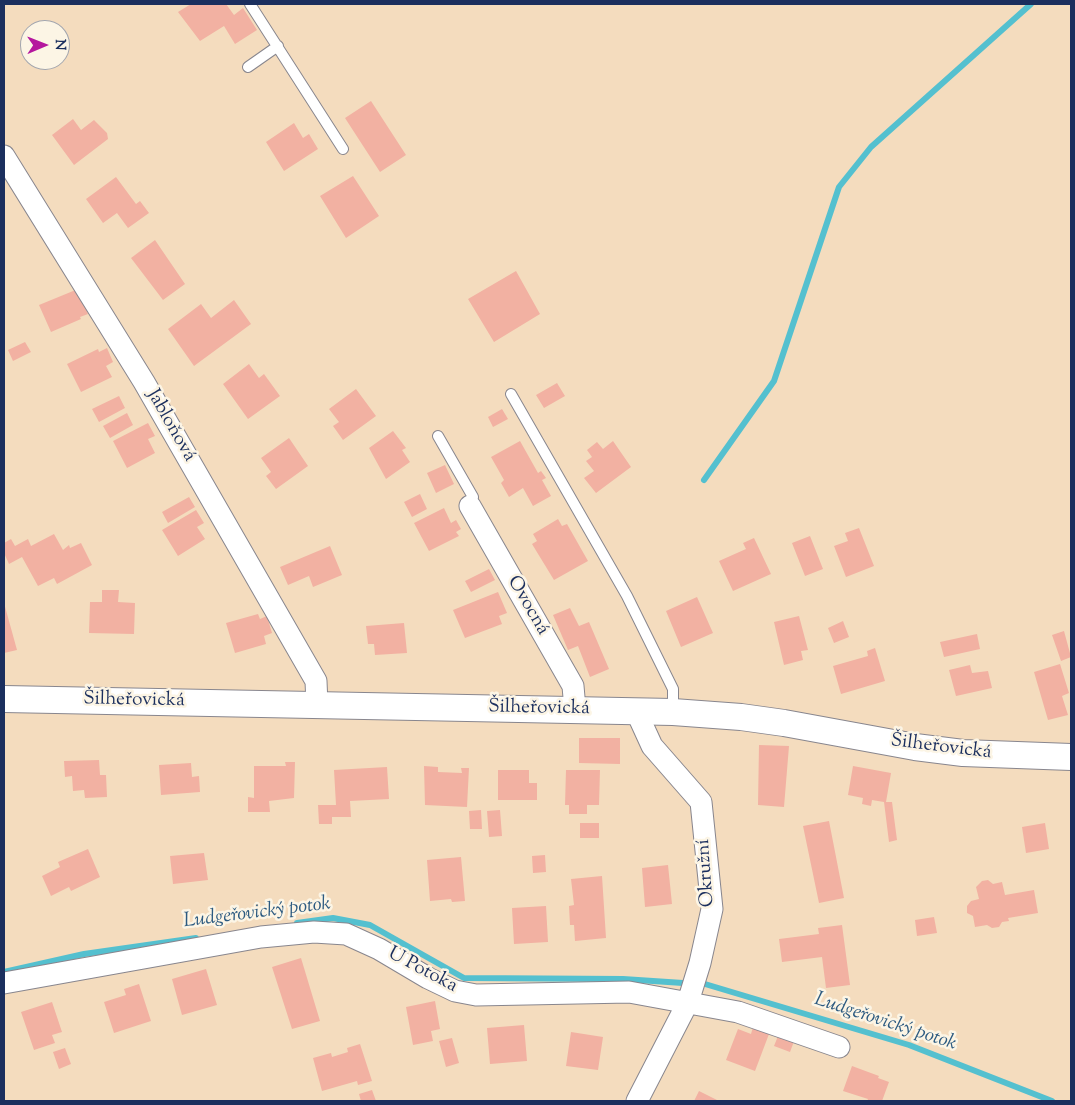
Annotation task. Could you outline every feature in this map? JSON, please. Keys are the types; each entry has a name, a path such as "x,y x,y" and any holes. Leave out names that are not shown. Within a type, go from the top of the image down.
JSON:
{"street":[{"name":"Jabloňová","path":"4,156 144,382 316,680 317,705"},
{"name":"Ovocná","path":"470,506 573,686 575,709"},
{"name":"Šilheřovická","path":"4,699 672,712 784,722 915,747 962,753 1071,757"},
{"name":"Okružní","path":"636,711 652,746 701,802 712,909 700,963 688,1002 637,1101"},
{"name":"U Potoka","path":"4,983 261,937 314,932 346,934 379,949 428,978 455,991 476,995 629,992 738,1012 839,1047"}],"lane":[{"path":"250,4 343,149"},
{"path":"248,67 278,46"},
{"path":"511,394 627,596 673,690 672,712"},
{"path":"438,436 473,498 470,506"}],"building":[{"path":"191,4 226,4 234,15 243,8 257,30 235,44 224,26 200,41 178,12"},
{"path":"371,101 406,155 380,172 345,118"},
{"path":"73,119 81,130 94,120 107,133 108,139 74,165 52,135"},
{"path":"294,123 303,138 309,134 318,149 284,171 266,142"},
{"path":"353,176 379,216 346,238 320,196"},
{"path":"116,177 136,204 140,201 149,213 128,228 117,213 103,223 86,199"},
{"path":"155,240 185,284 163,300 131,258"},
{"path":"516,271 540,314 494,342 468,299"},
{"path":"78,289 88,314 51,332 39,305"},
{"path":"234,300 251,324 194,366 168,329 201,304 211,318"},
{"path":"25,342 31,352 13,361 8,350"},
{"path":"107,348 113,362 106,366 112,377 81,392 67,364 98,349 99,352"},
{"path":"249,364 259,378 264,374 280,396 248,419 223,384"},
{"path":"557,383 565,396 544,408 536,395"},
{"path":"356,389 376,416 343,440 333,426 339,422 329,409"},
{"path":"119,396 125,408 99,422 92,409"},
{"path":"502,409 508,419 493,427 488,417"},
{"path":"127,413 133,425 110,438 103,426"},
{"path":"148,423 155,436 148,439 155,453 127,468 113,441"},
{"path":"393,431 406,448 402,450 410,462 386,479 369,448"},
{"path":"289,438 308,466 276,489 266,476 271,472 261,458"},
{"path":"520,441 538,473 541,471 546,478 542,480 551,496 533,506 523,488 509,497 501,483 504,480 491,457"},
{"path":"613,441 631,467 596,493 584,478 594,471 586,461 592,457 587,450 597,442 603,449"},
{"path":"445,465 454,484 436,493 427,473"},
{"path":"420,494 427,509 412,517 404,502"},
{"path":"189,497 195,507 168,523 162,512"},
{"path":"444,508 451,523 456,520 461,529 456,532 459,536 429,551 414,523"},
{"path":"196,510 204,523 197,527 205,539 178,556 162,530"},
{"path":"558,519 562,526 567,524 588,561 554,580 532,544 537,541 533,534"},
{"path":"859,528 874,566 846,577 834,546 848,541 845,533"},
{"path":"54,534 63,550 69,545 70,548 81,543 92,565 57,584 54,578 38,586 22,557 9,564 4,553 4,543 11,539 15,546 28,539 31,546"},
{"path":"810,536 823,569 805,576 792,543"},
{"path":"754,538 771,574 733,591 719,561 746,549 743,543"},
{"path":"330,546 342,575 313,587 309,576 288,585 280,567"},
{"path":"489,569 495,580 471,592 465,581"},
{"path":"102,590 119,590 118,602 135,603 134,634 89,633 90,602 102,602"},
{"path":"498,592 507,613 499,616 502,624 465,638 453,610"},
{"path":"697,597 713,633 681,647 666,611"},
{"path":"4,603 17,650 4,653"},
{"path":"570,608 579,626 589,622 609,669 590,677 578,646 568,650 553,615"},
{"path":"258,614 260,619 267,616 272,633 264,636 266,644 235,653 226,623"},
{"path":"799,616 808,650 801,651 803,660 784,665 774,622"},
{"path":"843,621 849,637 834,643 828,628"},
{"path":"404,623 407,653 375,655 374,644 368,644 366,626"},
{"path":"1064,631 1071,657 1061,661 1052,635"},
{"path":"977,634 980,649 944,657 940,642"},
{"path":"875,648 885,681 841,694 833,666 868,656 867,651"},
{"path":"1060,664 1069,693 1062,696 1068,715 1048,720 1034,672"},
{"path":"970,665 972,673 988,671 992,688 956,696 949,670"},
{"path":"579,738 620,738 620,764 579,763"},
{"path":"759,745 789,746 784,807 758,805"},
{"path":"99,760 100,775 106,775 107,797 85,798 84,790 73,791 72,776 65,777 64,761"},
{"path":"285,762 295,762 294,798 269,801 270,812 248,812 248,797 254,798 254,766 286,766"},
{"path":"191,763 192,777 199,776 200,792 161,795 159,765"},
{"path":"424,766 438,767 438,772 462,773 461,768 469,768 467,807 425,805"},
{"path":"853,766 891,773 886,802 892,802 897,840 889,842 884,802 872,800 871,806 862,804 863,798 848,795"},
{"path":"387,767 389,799 350,801 351,817 332,817 332,824 319,824 318,805 336,805 334,770"},
{"path":"498,770 529,770 529,783 537,783 537,800 498,800"},
{"path":"566,770 600,770 599,805 587,805 587,814 569,814 569,805 565,805"},
{"path":"481,810 482,829 470,829 469,811"},
{"path":"500,810 502,836 489,837 487,811"},
{"path":"829,821 844,898 819,903 803,826"},
{"path":"580,823 599,823 599,838 580,838"},
{"path":"1045,823 1049,849 1026,853 1022,827"},
{"path":"88,849 100,877 71,891 69,887 51,896 42,876 60,867 58,862"},
{"path":"204,853 208,880 173,884 170,856"},
{"path":"545,855 546,872 533,873 532,856"},
{"path":"461,857 465,901 452,902 451,899 430,901 427,860"},
{"path":"668,865 672,904 645,907 642,868"},
{"path":"602,876 606,938 575,941 574,925 570,925 569,906 574,905 571,879"},
{"path":"988,880 993,884 1002,882 1005,895 1034,890 1038,913 1008,918 1009,921 1002,922 999,927 992,928 987,925 975,927 973,916 967,913 967,906 971,901 979,899 976,887 982,881"},
{"path":"546,906 548,942 514,944 512,908"},
{"path":"934,917 937,933 917,936 915,920"},
{"path":"842,925 850,985 826,988 822,957 782,962 779,939 819,934 818,928"},
{"path":"301,958 320,1021 292,1029 272,967"},
{"path":"206,969 217,1005 182,1015 172,979"},
{"path":"139,984 151,1021 114,1033 104,1002 126,995 124,989"},
{"path":"435,1001 440,1029 431,1031 433,1041 413,1045 406,1007"},
{"path":"52,1002 62,1032 52,1035 55,1043 34,1050 21,1012"},
{"path":"524,1025 527,1061 490,1064 487,1028"},
{"path":"753,1027 769,1034 755,1071 726,1060 738,1029 751,1034"},
{"path":"780,1031 796,1036 790,1052 774,1046"},
{"path":"571,1032 603,1037 598,1070 566,1066"},
{"path":"452,1038 459,1063 446,1067 439,1041"},
{"path":"360,1044 372,1081 358,1085 357,1081 322,1091 313,1058 331,1053 332,1057 348,1052 347,1048"},
{"path":"65,1048 71,1064 59,1069 53,1052"},
{"path":"852,1066 879,1076 878,1078 889,1082 882,1101 867,1101 868,1099 843,1091"},
{"path":"372,1090 376,1101 361,1101 359,1094"},
{"path":"699,1091 719,1101 694,1101"}],"waterway":[{"path":"704,480 774,381 839,187 871,147 1031,4"},
{"name":"Ludgeřovický potok","path":"297,923 333,918 370,925 464,978 623,979 683,983"},
{"name":"Ludgeřovický potok","path":"4,972 84,954 196,938"},
{"name":"Ludgeřovický potok","path":"705,984 909,1045 1052,1101"}]}
